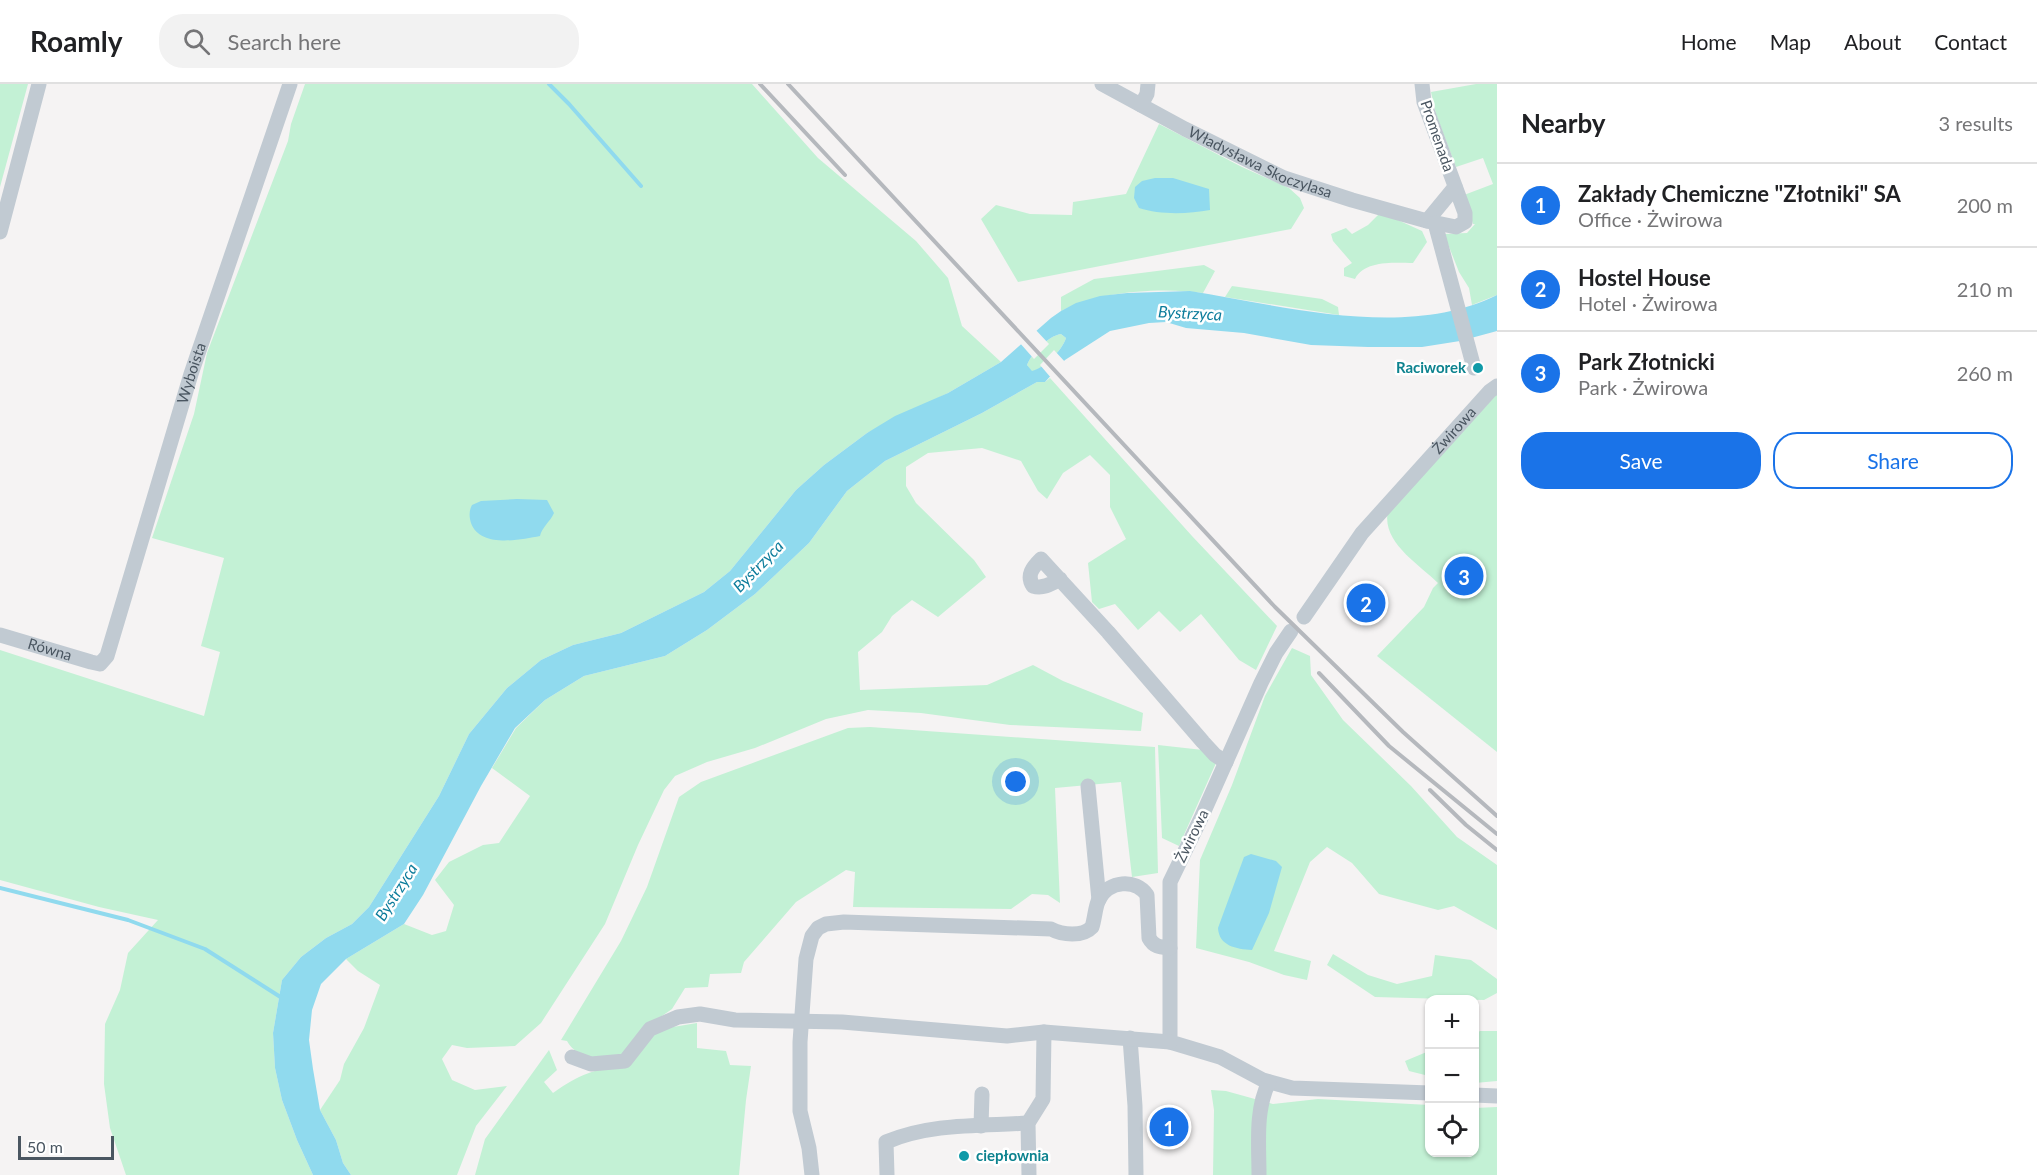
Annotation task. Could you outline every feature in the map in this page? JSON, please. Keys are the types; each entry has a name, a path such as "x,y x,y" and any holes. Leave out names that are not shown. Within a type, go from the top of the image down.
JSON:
{"street":[{"path":"0,232 39,84"},
{"name":"Wyboista","path":"100,664 106,656 191,374 291,84"},
{"name":"Władysława Skoczylasa","path":"1102,84 1284,178 1431,222"},
{"path":"1141,105 1147,94 1148,84"},
{"name":"Promenada","path":"1422,84 1424,102 1465,213 1465,222 1456,227 1431,222 1455,187"},
{"path":"1431,222 1439,241 1474,368"},
{"name":"Żwirowa","path":"1304,617 1362,533 1497,386"},
{"path":"1060,579 1203,742 1215,755 1226,762"},
{"name":"Żwirowa","path":"1170,1042 1170,882 1276,653 1291,631"},
{"name":"Równa","path":"0,635 100,664"},
{"path":"812,1175 809,1148 800,1111 802,1021 808,946 818,928 826,924 844,922 1051,929 1059,934 1084,932 1092,927 1099,900 1088,786"},
{"path":"1099,900 1110,888 1124,884 1131,884 1143,891 1147,895 1149,938 1152,944 1170,948"},
{"path":"572,1057 591,1064 626,1060 650,1029 678,1017 700,1014 735,1020 918,1027 1007,1036 1044,1032 1170,1042 1220,1057 1269,1082 1292,1088 1425,1093"},
{"path":"1029,1175 1028,1123 1043,1099 1044,1032"},
{"path":"1130,1038 1136,1175"},
{"path":"1259,1175 1261,1105 1269,1082"},
{"path":"981,1126 982,1094"},
{"path":"1479,1095 1497,1096"},
{"path":"887,1175 886,1142 941,1128 1028,1123"},
{"path":"1135,1129 1146,1143 1146,1175"}],"green space":[{"path":"0,84 28,84 0,187"},
{"path":"305,84 752,84 818,158 916,241 948,278 962,326 1001,362 948,393 867,433 824,465 796,490 730,571 704,592 621,633 573,645 541,660 507,688 469,734 439,796 369,907 352,924 326,938 301,957 282,980 273,1033 275,1068 282,1100 313,1175 126,1175 110,1128 104,1084 105,1024 120,990 128,953 158,920 99,907 0,880 0,650 204,716 220,652 201,646 224,558 152,538 194,414 207,353 288,141 291,124"},
{"path":"1476,84 1497,84 1497,295 1472,305 1469,288 1459,272 1444,234 1467,233 1475,224 1473,224 1464,195 1493,184 1483,158 1456,167 1436,114 1431,92"},
{"path":"1159,124 1242,167 1289,188 1300,198 1304,208 1291,229 1018,282 981,219 996,205 1030,214 1072,215 1073,202 1126,194"},
{"path":"1379,214 1389,216 1422,231 1427,242 1413,263 1373,266 1366,268 1355,279 1344,276 1344,268 1352,263 1333,241 1331,234 1346,228 1352,234 1368,225"},
{"path":"1204,265 1215,271 1203,293 1169,290 1130,292 1093,299 1061,311 1061,297 1094,279"},
{"path":"1232,286 1322,299 1338,307 1339,315 1225,297"},
{"path":"1061,334 1066,338 1061,348 1047,363 1032,372 1027,365 1033,355 1046,342"},
{"path":"1050,378 1192,536 1277,626 1256,670 1239,660 1201,614 1180,632 1159,611 1138,630 1115,604 1099,609 1092,602 1088,563 1126,539 1110,507 1110,475 1090,455 1063,473 1047,499 1038,491 1021,461 982,448 928,453 906,467 906,486 916,503 974,560 986,577 938,617 912,600 892,616 882,632 858,652 860,690 987,685 1033,665 1063,681 1143,713 1141,731 1010,725 921,713 868,710 826,719 755,748 707,762 675,776 664,790 605,924 541,1023 515,1046 467,1048 452,1045 442,1059 452,1080 475,1090 507,1086 476,1126 457,1175 351,1175 343,1163 336,1140 320,1110 340,1080 344,1064 364,1028 380,985 358,971 346,959 404,924 432,935 446,931 454,905 435,880 449,862 483,845 499,843 530,796 492,768 516,728 545,700 584,676 665,656 707,630 755,594 809,543 847,491 885,461 982,413 1037,382 1045,382"},
{"path":"1497,394 1497,752 1377,656 1424,607 1438,583 1403,552 1396,542 1387,522 1388,511"},
{"path":"1292,648 1310,656 1311,675 1343,720 1411,786 1457,837 1497,865 1497,930 1454,906 1438,910 1379,894 1352,863 1327,847 1310,862 1274,951 1311,961 1307,980 1196,948 1200,860 1232,785 1265,696"},
{"path":"870,727 1155,747 1158,873 1132,877 1121,782 1055,788 1060,903 1048,895 1032,894 1011,909 853,907 855,872 846,870 796,902 744,962 741,973 710,974 708,987 685,988 672,1009 649,1025 623,1057 599,1058 584,1055 572,1048 567,1041 561,1040 621,941 647,887 679,797 701,782 848,728"},
{"path":"1158,745 1203,750 1216,763 1179,846 1162,838"},
{"path":"1333,954 1368,975 1397,984 1432,976 1435,955 1471,960 1497,979 1497,993 1484,1000 1479,1000 1479,995 1425,995 1425,998 1375,997 1327,965"},
{"path":"697,1023 697,1048 726,1051 730,1065 751,1066 739,1175 475,1175 485,1139 549,1050 557,1070 544,1082 553,1093 588,1073 626,1065 655,1030"},
{"path":"1497,1031 1497,1081 1479,1083 1479,1032"},
{"path":"1425,1053 1425,1075 1409,1071 1405,1061"},
{"path":"1211,1090 1226,1091 1273,1104 1318,1099 1425,1105 1425,1157 1479,1157 1479,1108 1497,1107 1497,1175 1213,1175 1214,1110"}],"water":[{"path":"1173,178 1209,189 1210,210 1174,213 1139,208 1134,198 1135,187 1142,181"},
{"name":"Bystrzyca","path":"1190,291 1305,311 1345,316 1385,317 1424,315 1462,308 1497,295 1497,331 1460,341 1422,347 1368,347 1311,345 1244,333 1186,328 1166,322 1110,331 1065,360 1045,382 1037,382 982,413 885,461 847,491 809,543 755,594 707,630 665,656 584,676 545,700 515,728 423,895 404,924 346,959 321,984 312,1010 309,1040 313,1069 320,1110 336,1140 343,1163 351,1175 313,1175 282,1100 275,1068 273,1033 282,980 301,957 326,938 352,924 369,907 439,796 469,734 507,688 541,660 573,645 621,633 704,592 730,571 796,490 824,465 867,433 895,416 948,393 1001,362 1061,311 1076,303 1100,296","holes":["1061,334 1066,338 1057,353 1047,363 1032,371 1027,365 1037,350 1051,338"]},
{"path":"547,500 554,513 540,536 501,540 491,539 476,531 470,518 472,505 481,501"},
{"path":"1251,854 1276,861 1282,867 1269,913 1252,950 1240,949 1225,943 1221,939 1218,928 1244,857"}],"pier":[{"path":"1034,328 1049,344 1034,359 1019,342"},
{"path":"1054,350 1066,363 1052,379 1040,365"}],"waterway":[{"path":"549,84 641,186"},
{"path":"0,888 128,920 205,949 282,998"}],"railway":[{"path":"760,84 845,175"},
{"path":"788,84 1275,607 1403,732 1497,816"},
{"path":"1319,673 1389,746 1497,834"},
{"path":"1430,790 1466,825 1497,850"}],"place":[{"name":"Raciworek","path":"1478,368"},
{"name":"Park Złotnicki","path":"1464,576"},
{"name":"Hostel House","path":"1366,603"},
{"name":"Zakłady Chemiczne \"Złotniki\" SA","path":"1169,1127"},
{"name":"ciepłownia","path":"964,1156"}]}
